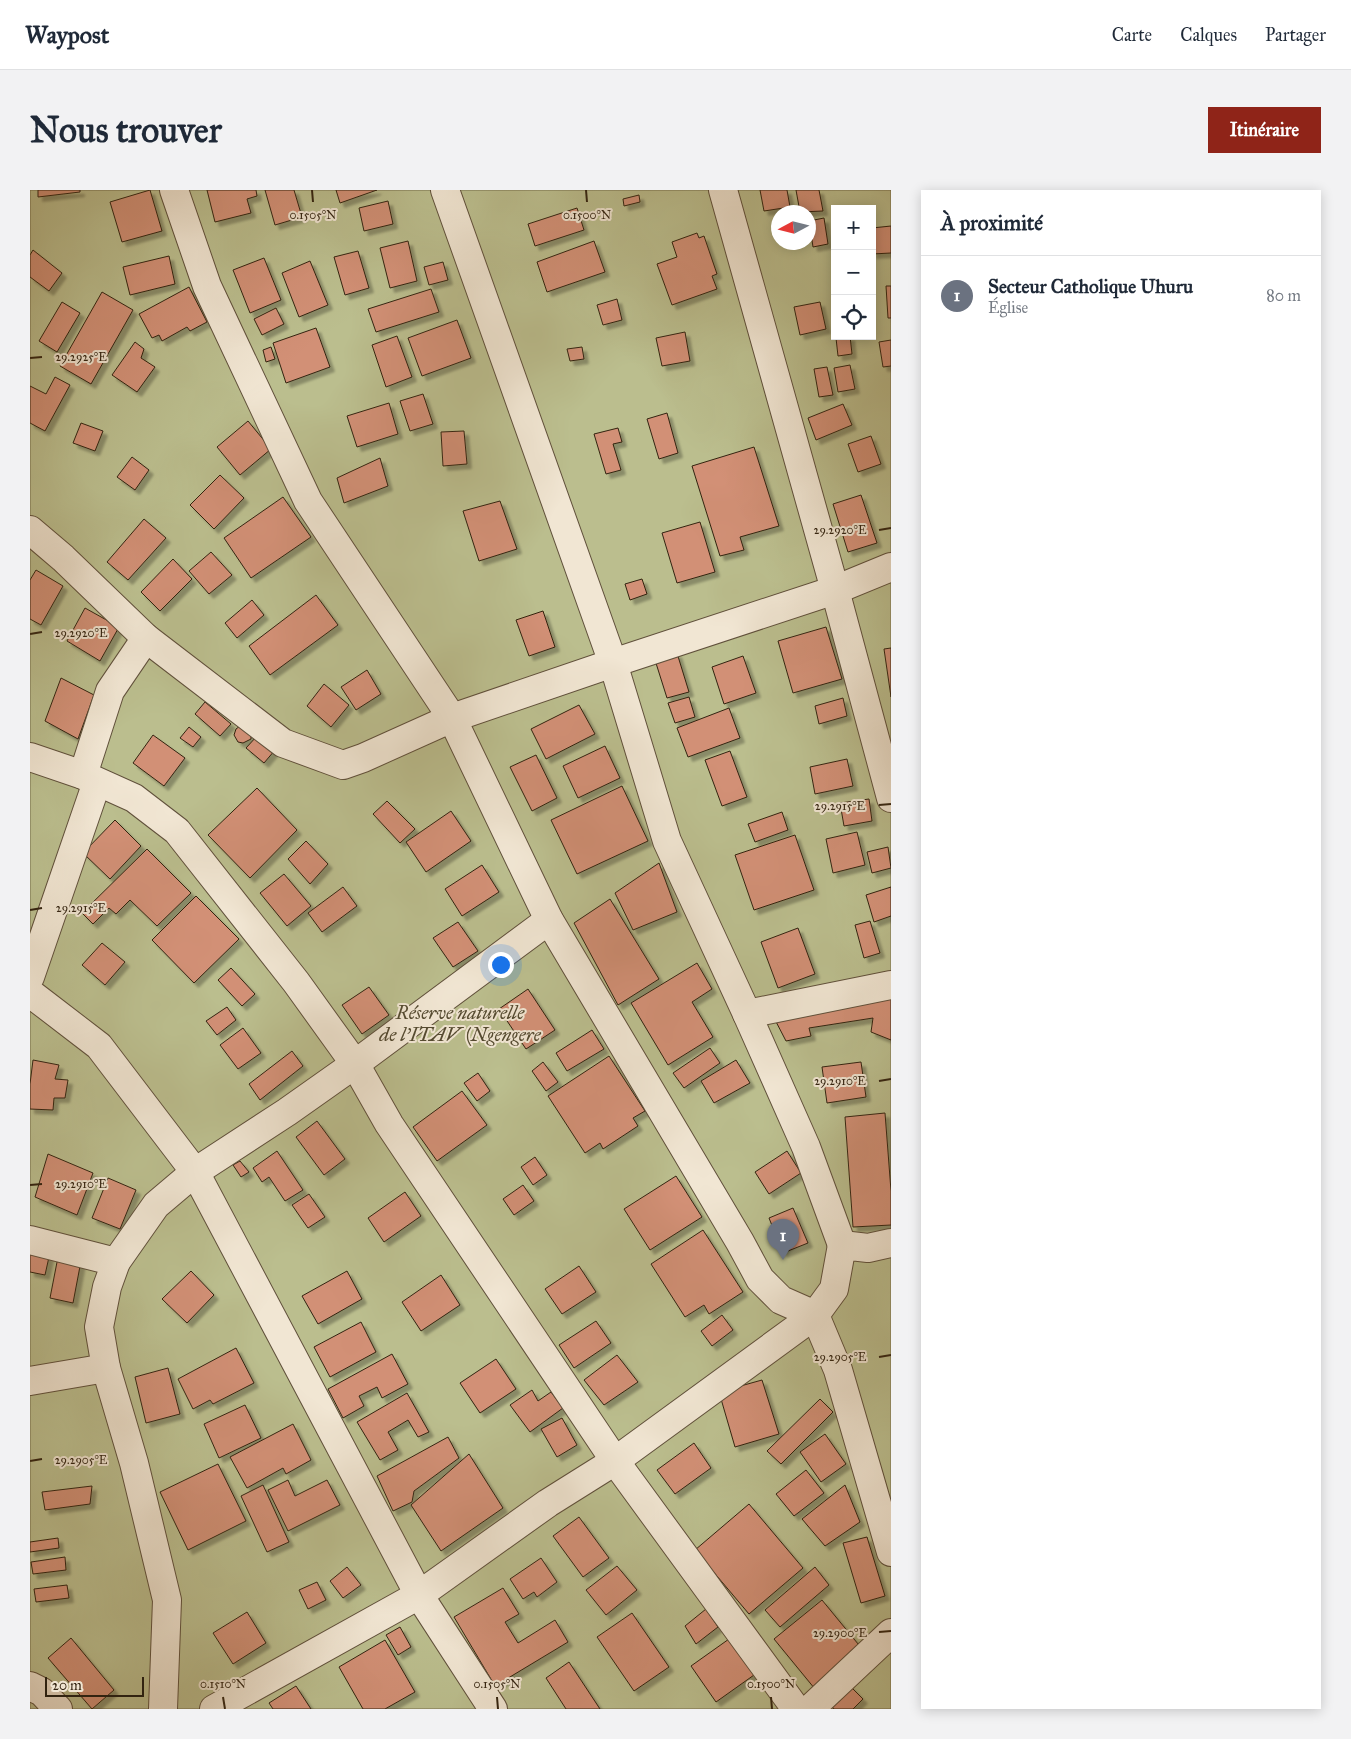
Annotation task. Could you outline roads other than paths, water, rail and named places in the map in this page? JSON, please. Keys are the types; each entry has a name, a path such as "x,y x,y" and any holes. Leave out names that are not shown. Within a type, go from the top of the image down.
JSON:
{"street":[{"path":"174,190 207,286 308,500 452,718 550,920 760,1279 781,1300 815,1315 838,1370 891,1552"},
{"path":"214,1709 419,1595 548,1503 615,1461 815,1315 834,1289 842,1245 806,1147 667,841 613,663 445,190"},
{"path":"723,190 891,798"},
{"path":"30,530 146,638 284,743 342,765 363,758 452,718 835,590 891,568"},
{"path":"30,977 90,778 110,691 146,638"},
{"path":"30,757 90,778 134,798 177,831 296,982 355,1064 389,1124 615,1461 796,1709"},
{"path":"163,1709 167,1600 134,1463 106,1368 99,1327 106,1287 116,1262 156,1205 195,1172 355,1064 550,920"},
{"path":"747,1014 891,985"},
{"path":"30,993 99,1046 195,1172 419,1595 493,1709"},
{"path":"30,1240 116,1262"},
{"path":"842,1245 868,1248 891,1243"},
{"path":"30,1381 106,1368"},
{"path":"810,1709 891,1634"},
{"path":"30,1686 42,1692 58,1709"}],"place":[{"name":"Secteur Catholique Uhuru","path":"783,1260"}],"park label":[{"name":"Réserve naturelle de l'ITAV (Ngengere","path":"460,1023"}]}
